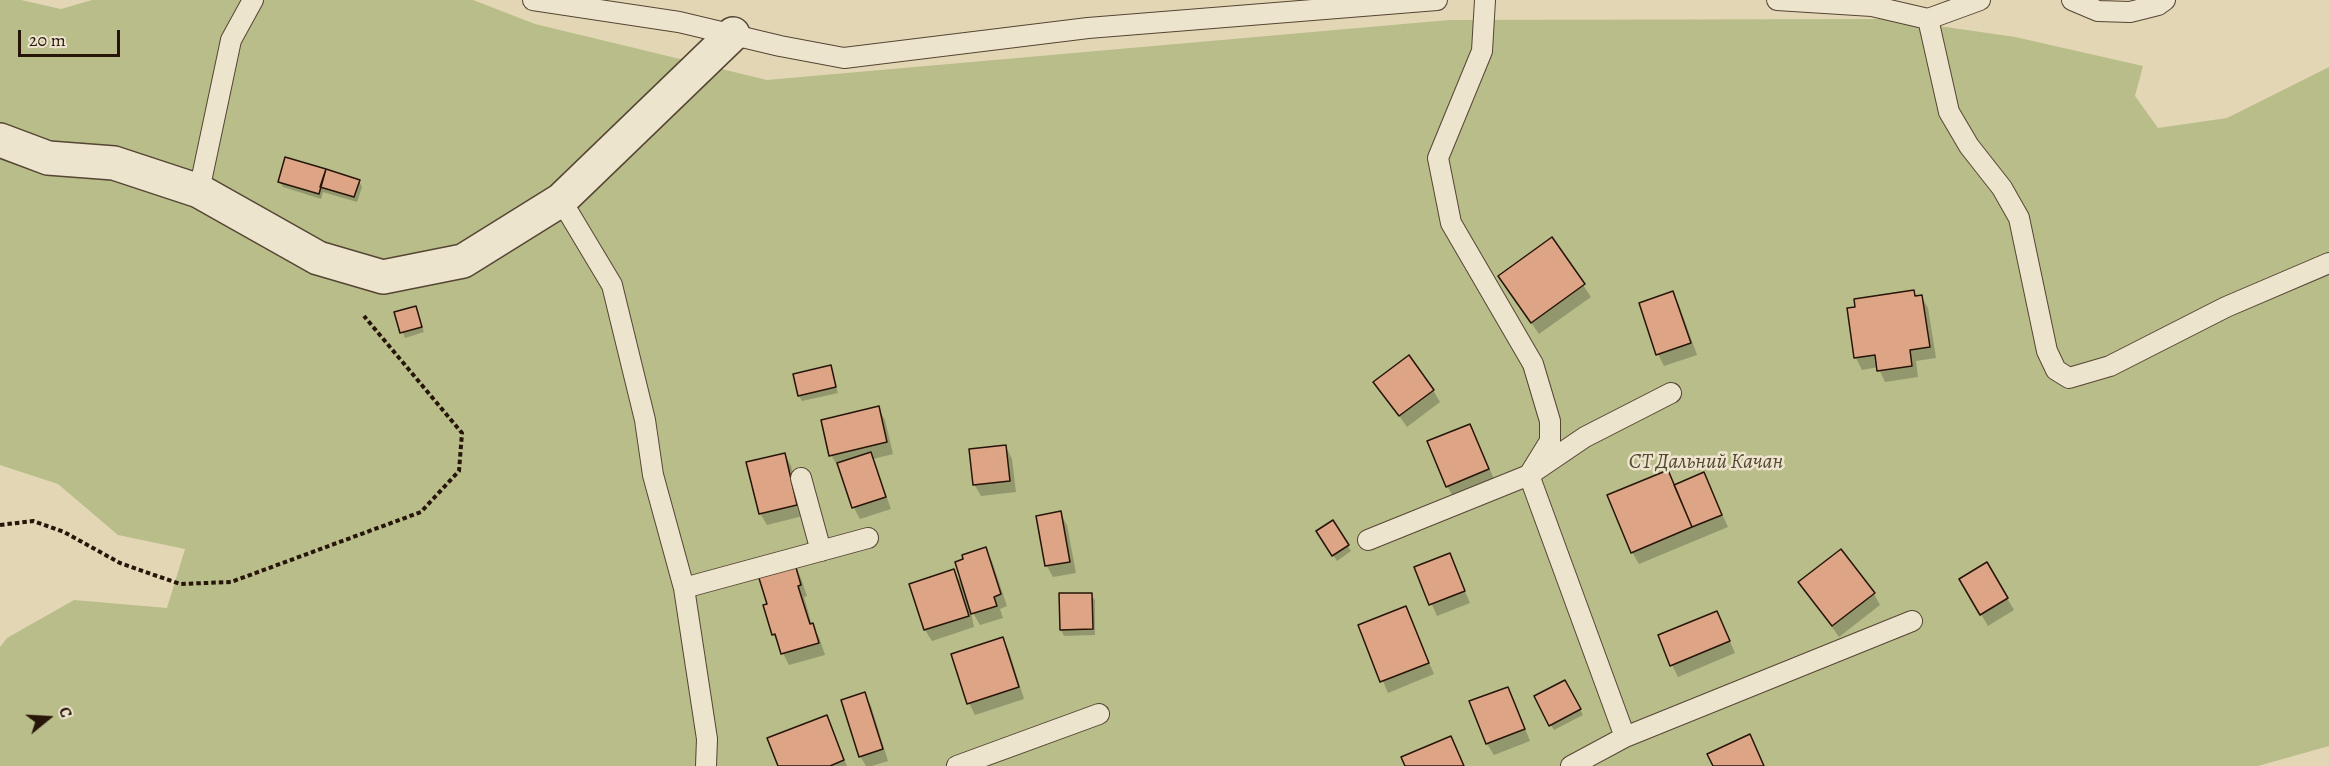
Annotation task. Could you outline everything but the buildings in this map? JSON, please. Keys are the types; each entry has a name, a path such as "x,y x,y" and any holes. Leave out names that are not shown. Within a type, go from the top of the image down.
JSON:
{"street":[{"path":"0,140 48,158 114,163 199,191 318,258 383,277 463,261 561,200 733,34"}],"lane":[{"path":"199,191 231,40 253,0"},
{"path":"533,0 679,22 780,46 844,58 1088,28 1437,0"},
{"path":"1485,0 1482,51 1438,158 1451,223 1533,364 1550,421 1550,441 1529,475"},
{"path":"1777,0 1872,6 1928,19 1980,0"},
{"path":"2072,0 2098,11 2130,12 2165,0"},
{"path":"1928,19 1949,112 1969,146 2002,188 2019,218 2047,351 2056,370 2069,378 2110,366 2226,307 2329,263"},
{"path":"561,200 612,285 645,420 654,475 684,588 707,740 706,766"},
{"path":"1368,540 1529,475 1585,437 1671,393"},
{"path":"1529,475 1625,737"},
{"path":"801,478 821,551"},
{"path":"684,588 868,538"},
{"path":"1570,766 1625,737 1912,621"},
{"path":"957,766 1099,714"}],"path":[{"path":"0,525 33,521 64,532 120,563 180,584 231,582 421,512 459,471 462,433 364,316"}],"green space":[{"name":"СТ Дальний Качан","path":"0,0 21,0 61,9 92,0 473,0 535,24 767,80 1449,20 1891,19 2015,37 2143,66 2135,96 2158,128 2227,118 2329,67 2329,746 2258,766 0,766 0,647 7,638 74,600 167,608 185,549 118,535 58,484 0,465"}]}
